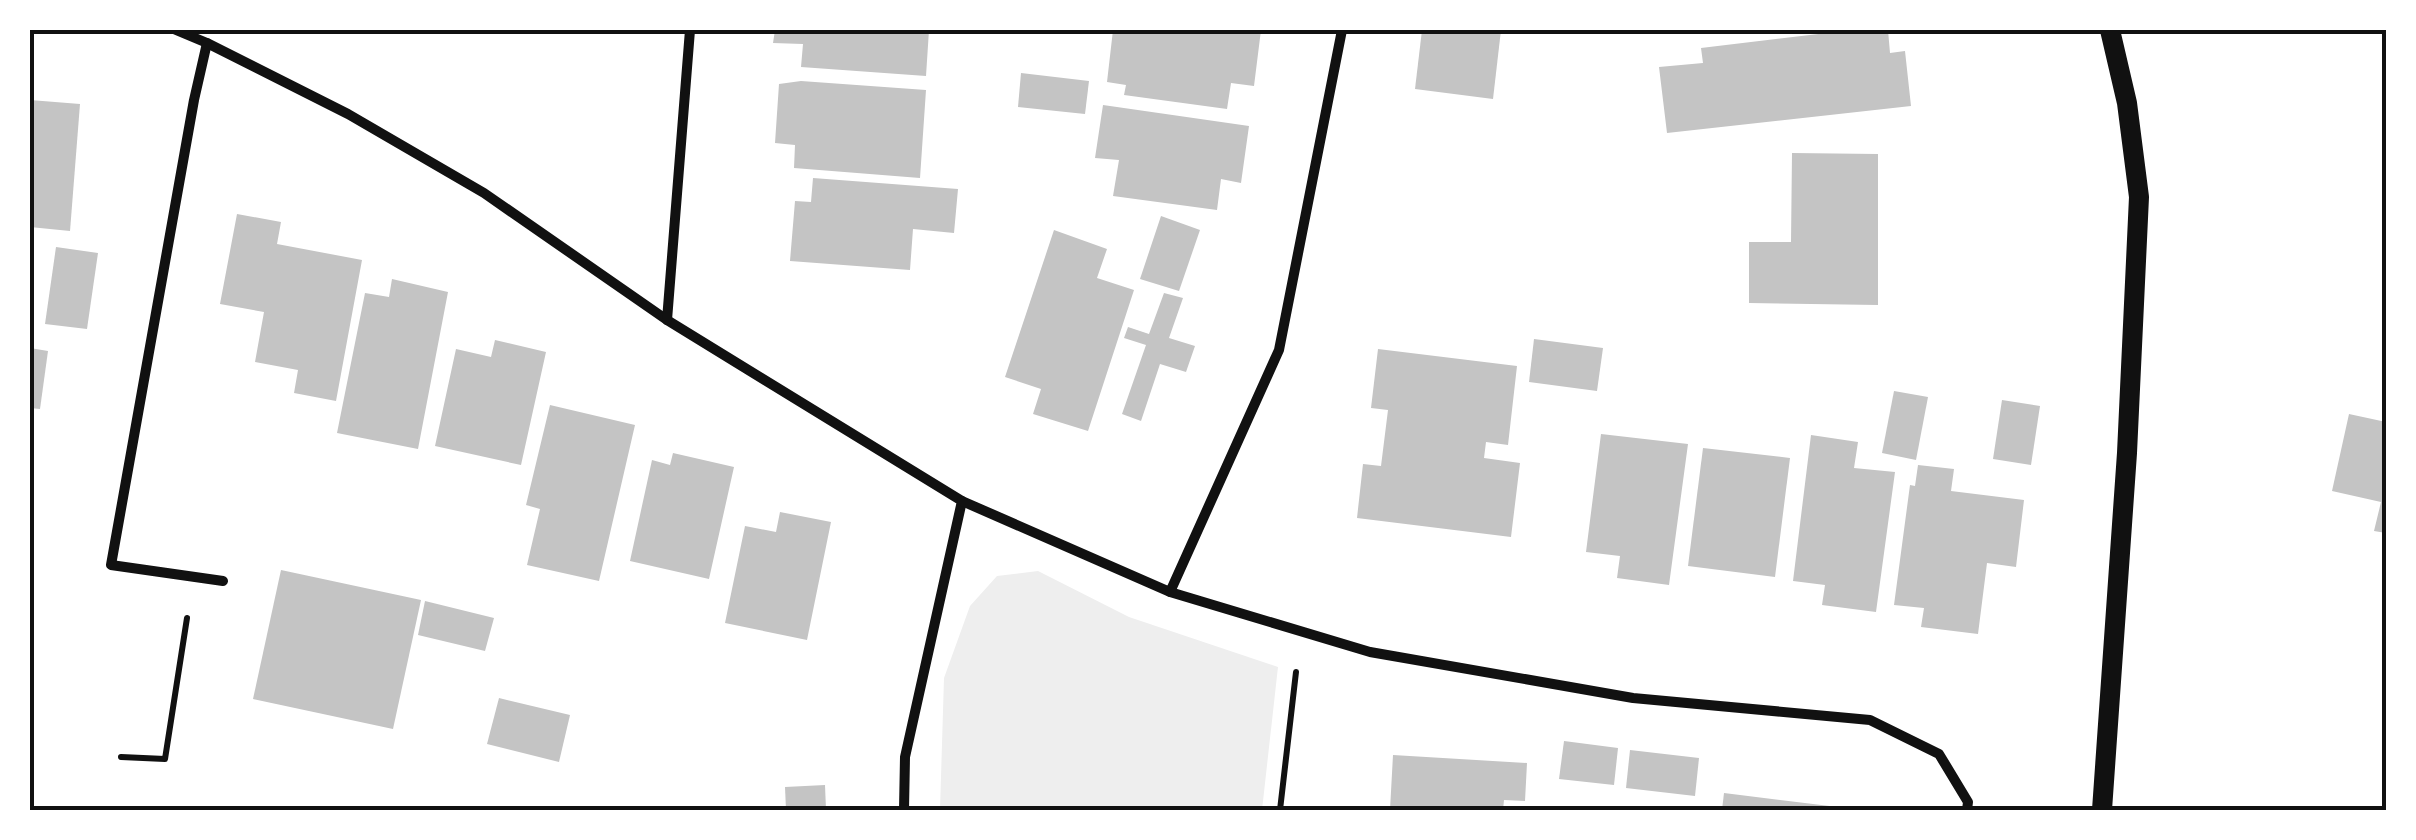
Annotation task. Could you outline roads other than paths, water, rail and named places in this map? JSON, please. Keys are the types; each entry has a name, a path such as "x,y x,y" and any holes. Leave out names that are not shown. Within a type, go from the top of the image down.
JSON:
{"main road":[{"path":"2102,810 2140,197 2127,103 2110,30"}],"street":[{"path":"176,30 348,114 484,193 667,320 962,502 1170,592 1370,652 1633,698 1870,720 1939,754 1968,802 1968,810"},
{"path":"667,320 690,30"},
{"path":"1170,592 1279,350 1342,30"},
{"path":"207,43 112,566 222,582"},
{"path":"904,810 906,756 962,502"}]}
